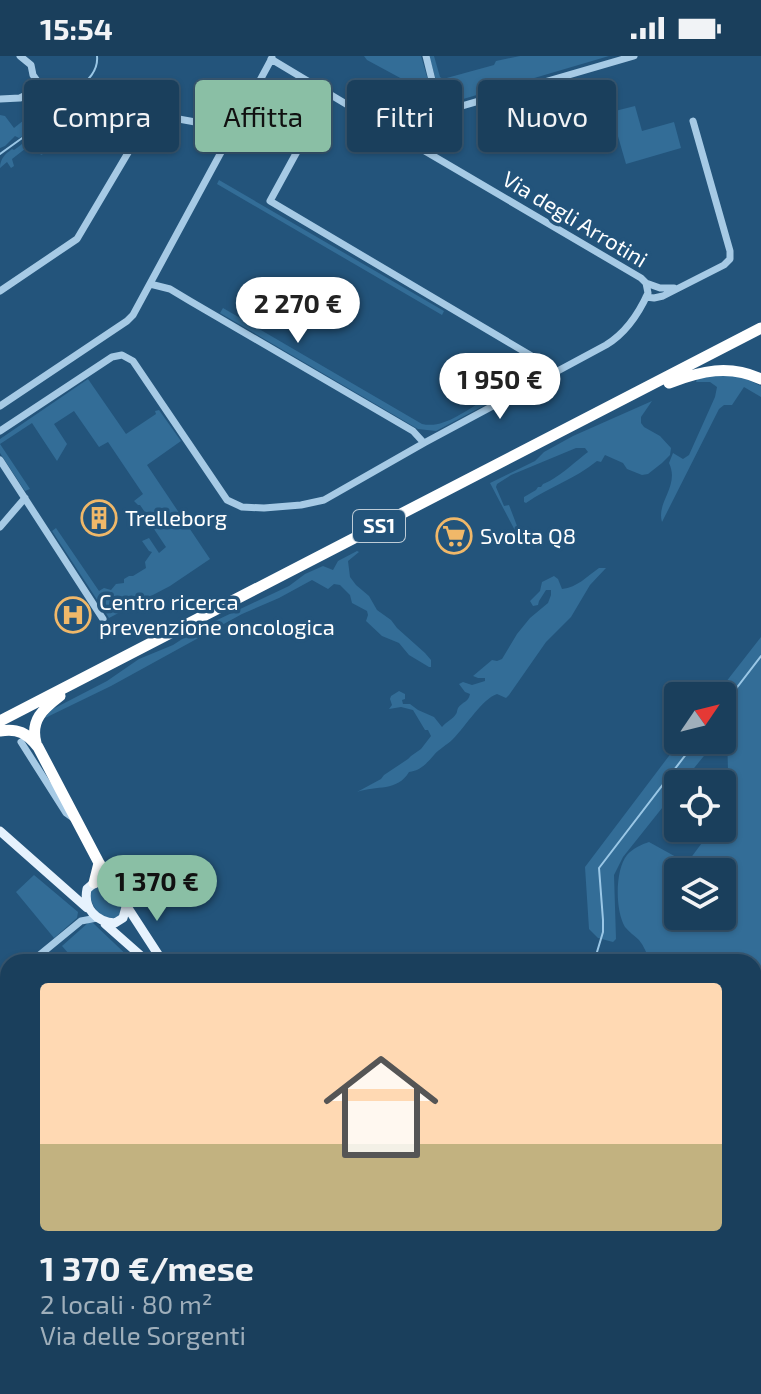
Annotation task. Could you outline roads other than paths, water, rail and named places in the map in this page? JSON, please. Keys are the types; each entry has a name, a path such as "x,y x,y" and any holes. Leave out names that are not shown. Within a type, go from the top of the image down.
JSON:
{"highway":[{"name":"SS1","path":"0,718 761,326"},
{"name":"SS1","path":"0,729 761,335"},
{"path":"669,383 715,370 738,371 761,379"},
{"path":"60,696 45,708 36,721 34,733 38,747 75,820 116,889"},
{"path":"0,729 20,731 38,747"},
{"path":"92,884 99,863"}],"main road":[{"path":"0,831 139,954"},
{"path":"64,887 73,890 107,882 116,889 158,954"},
{"path":"92,884 87,889 86,898 97,917 115,923 121,920 125,915 124,902"}],"street":[{"path":"20,56 32,61 33,74 37,80"},
{"path":"426,56 432,80"},
{"path":"462,106 634,56"},
{"path":"260,80 272,58"},
{"name":"Via degli Arrotini","path":"272,58 308,80"},
{"path":"0,99 24,96"},
{"path":"646,297 658,298 684,287 730,259 693,121"},
{"path":"0,291 77,239 129,152"},
{"path":"0,405 133,315 222,152"},
{"path":"297,152 270,201 557,371"},
{"name":"Via degli Arrotini","path":"0,431 112,357 122,355 133,361 231,502 241,507 264,508 301,505 324,500 617,338 628,326 648,293 646,283 641,278 426,152"},
{"path":"646,283 667,289 684,287"},
{"path":"150,284 170,289 229,323 413,431 424,443"},
{"path":"0,460 103,619"},
{"path":"0,527 25,498"},
{"path":"21,742 66,813 75,820"},
{"path":"81,921 84,912 82,904"},
{"path":"41,954 81,921 97,917"}],"waterway":[{"path":"87,80 95,69 97,56"},
{"path":"0,154 24,137"},
{"path":"736,689 761,656"},
{"path":"596,954 603,932 599,868 686,754"}],"place":[{"name":"Trelleborg","path":"99,518"},
{"name":"Svolta Q8","path":"454,536"},
{"name":"Centro ricerca prevenzione oncologica","path":"73,615"}]}
